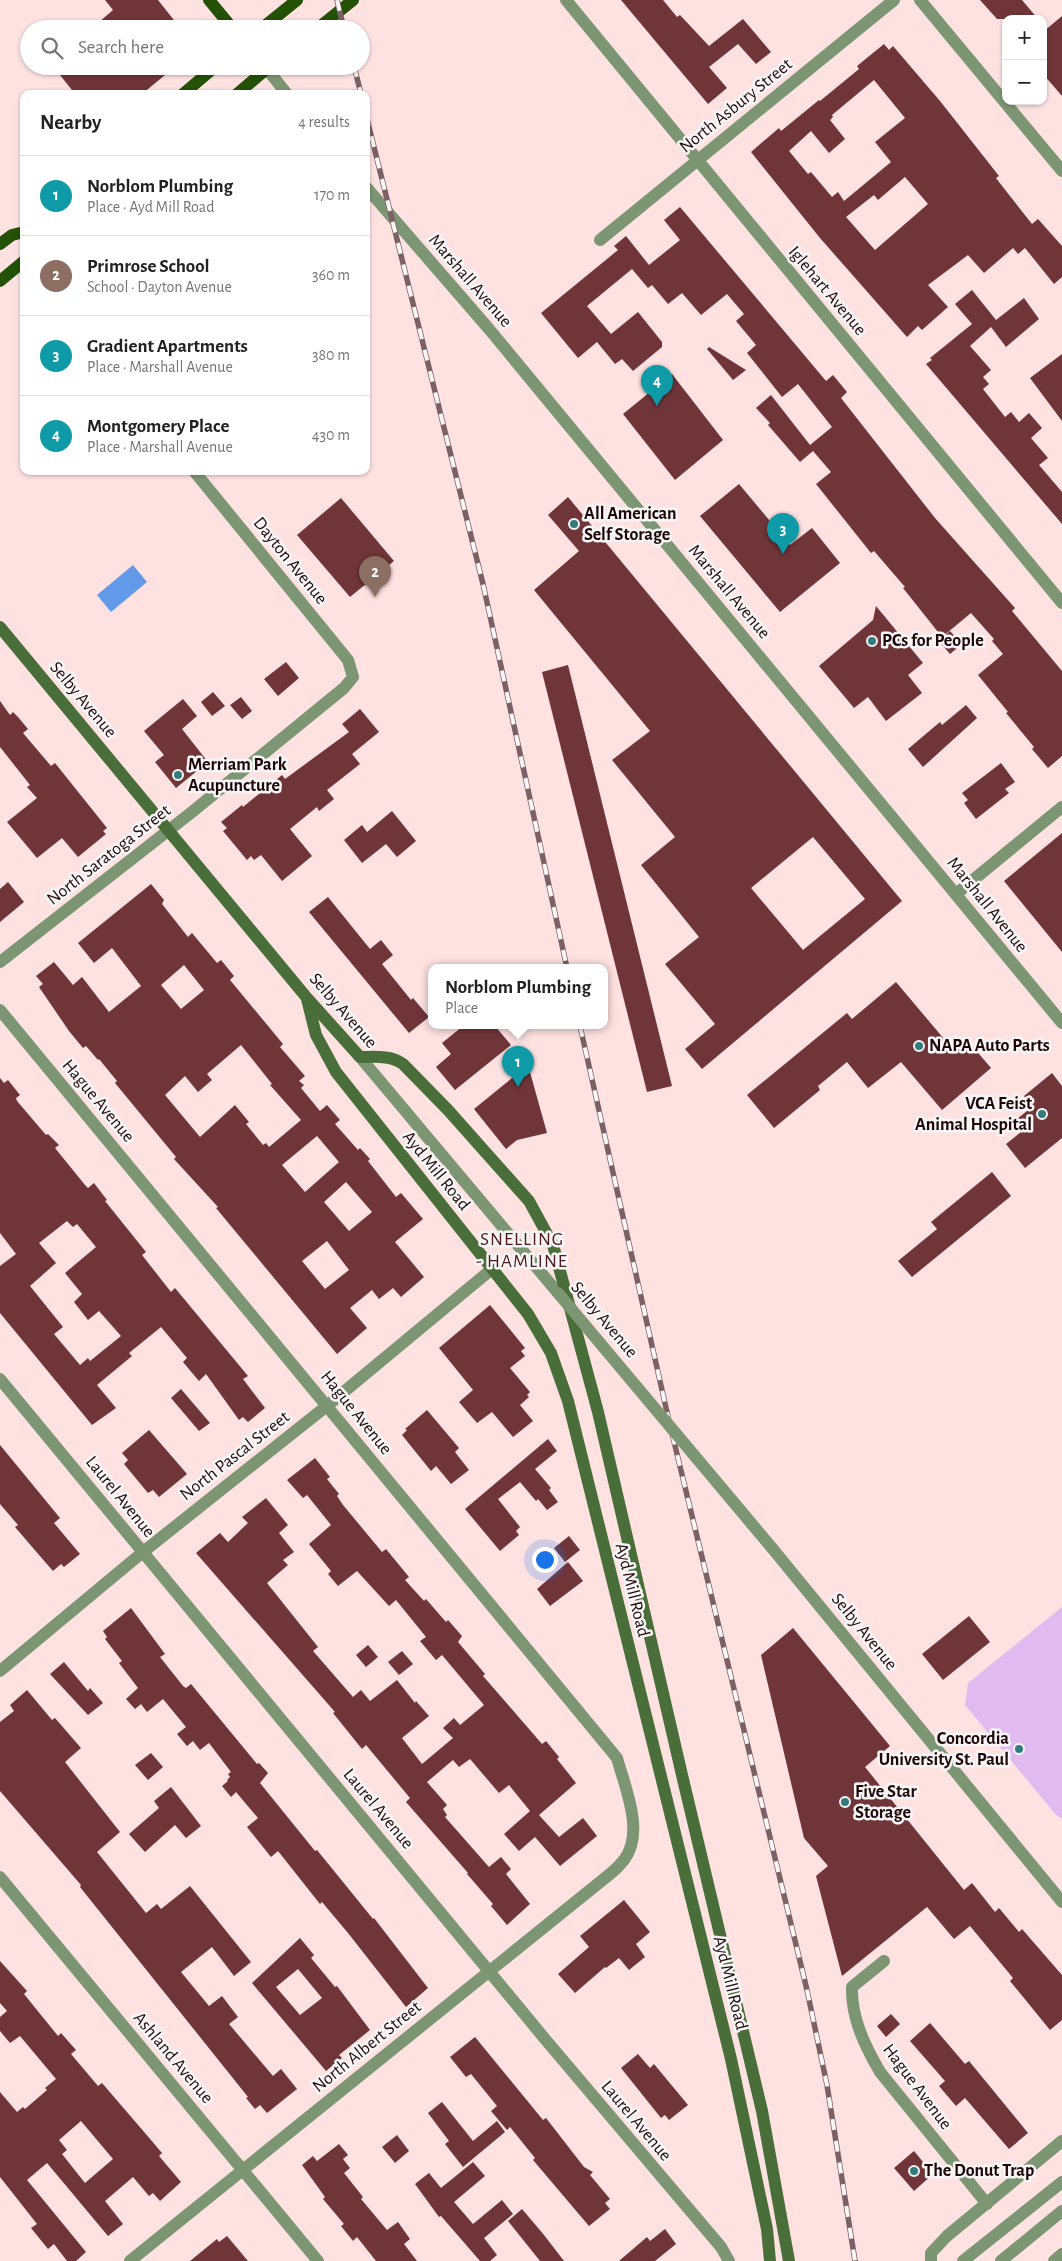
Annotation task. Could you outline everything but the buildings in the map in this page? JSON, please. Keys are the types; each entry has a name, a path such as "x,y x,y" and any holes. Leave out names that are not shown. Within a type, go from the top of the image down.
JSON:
{"main road":[{"path":"209,0 226,20"},
{"path":"273,20 297,0"},
{"path":"328,20 352,0"},
{"path":"188,90 205,75"},
{"path":"241,90 258,75"},
{"path":"2,239 20,233"},
{"path":"0,281 20,266"},
{"name":"Selby Avenue","path":"0,627 307,998 360,1057"},
{"name":"Ayd Mill Road","path":"307,998 316,1035 336,1072 528,1314 551,1353 568,1401 731,2059 766,2229 770,2261"},
{"name":"Ayd Mill Road","path":"360,1057 383,1057 398,1060 403,1064 448,1110 529,1201 553,1245 598,1412 762,2111 789,2261"}],"street":[{"name":"Iglehart Avenue","path":"566,0 1062,603"},
{"name":"North Asbury Street","path":"600,240 894,0"},
{"path":"920,0 1062,171"},
{"path":"273,75 284,90"},
{"name":"Marshall Avenue","path":"370,192 489,329 1062,1023"},
{"name":"Dayton Avenue","path":"197,475 348,660 353,677"},
{"name":"North Saratoga Street","path":"0,962 344,688 353,677"},
{"path":"956,894 1062,807"},
{"name":"Hague Avenue","path":"0,1010 328,1405 506,1625 617,1758 632,1820 632,1839 625,1859"},
{"name":"Selby Avenue","path":"360,1057 772,1548 1062,1902"},
{"name":"North Pascal Street","path":"0,1671 142,1552 328,1405 492,1269"},
{"name":"Laurel Avenue","path":"0,1379 544,2039 721,2247 729,2261"},
{"name":"North Albert Street","path":"130,2261 610,1874 625,1859"},
{"name":"Ashland Avenue","path":"0,1877 318,2261"},
{"name":"Hague Avenue","path":"884,1961 852,1987 852,2005 867,2050 880,2072 988,2204"},
{"path":"931,2257 947,2236 1062,2141"},
{"path":"963,2261 1062,2182"},
{"path":"1004,2259 1062,2211"},
{"path":"1054,2261 1062,2254"}],"shaded area":[{"path":"1062,1607 1062,1819 1056,1815 965,1705 968,1683"}],"water":[{"path":"133,565 147,582 111,612 97,595"}],"railway":[{"path":"337,0 342,20"},
{"path":"356,75 360,90"},
{"path":"370,131 483,584 566,964"},
{"path":"581,1029 669,1421 807,1990 827,2085 855,2261"}],"place":[{"name":"Montgomery Place","path":"657,406"},
{"name":"All American Self Storage","path":"574,524"},
{"name":"Gradient Apartments","path":"783,554"},
{"name":"Primrose School","path":"375,597"},
{"name":"PCs for People","path":"872,641"},
{"name":"Merriam Park Acupuncture","path":"178,775"},
{"name":"NAPA Auto Parts","path":"919,1046"},
{"name":"Norblom Plumbing","path":"518,1087"},
{"name":"VCA Feist Animal Hospital","path":"1042,1114"},
{"name":"Concordia University St. Paul","path":"1019,1749"},
{"name":"Five Star Storage","path":"845,1802"},
{"name":"The Donut Trap","path":"914,2171"}],"district":[{"name":"SNELLING - HAMLINE","path":"522,1250"}]}
